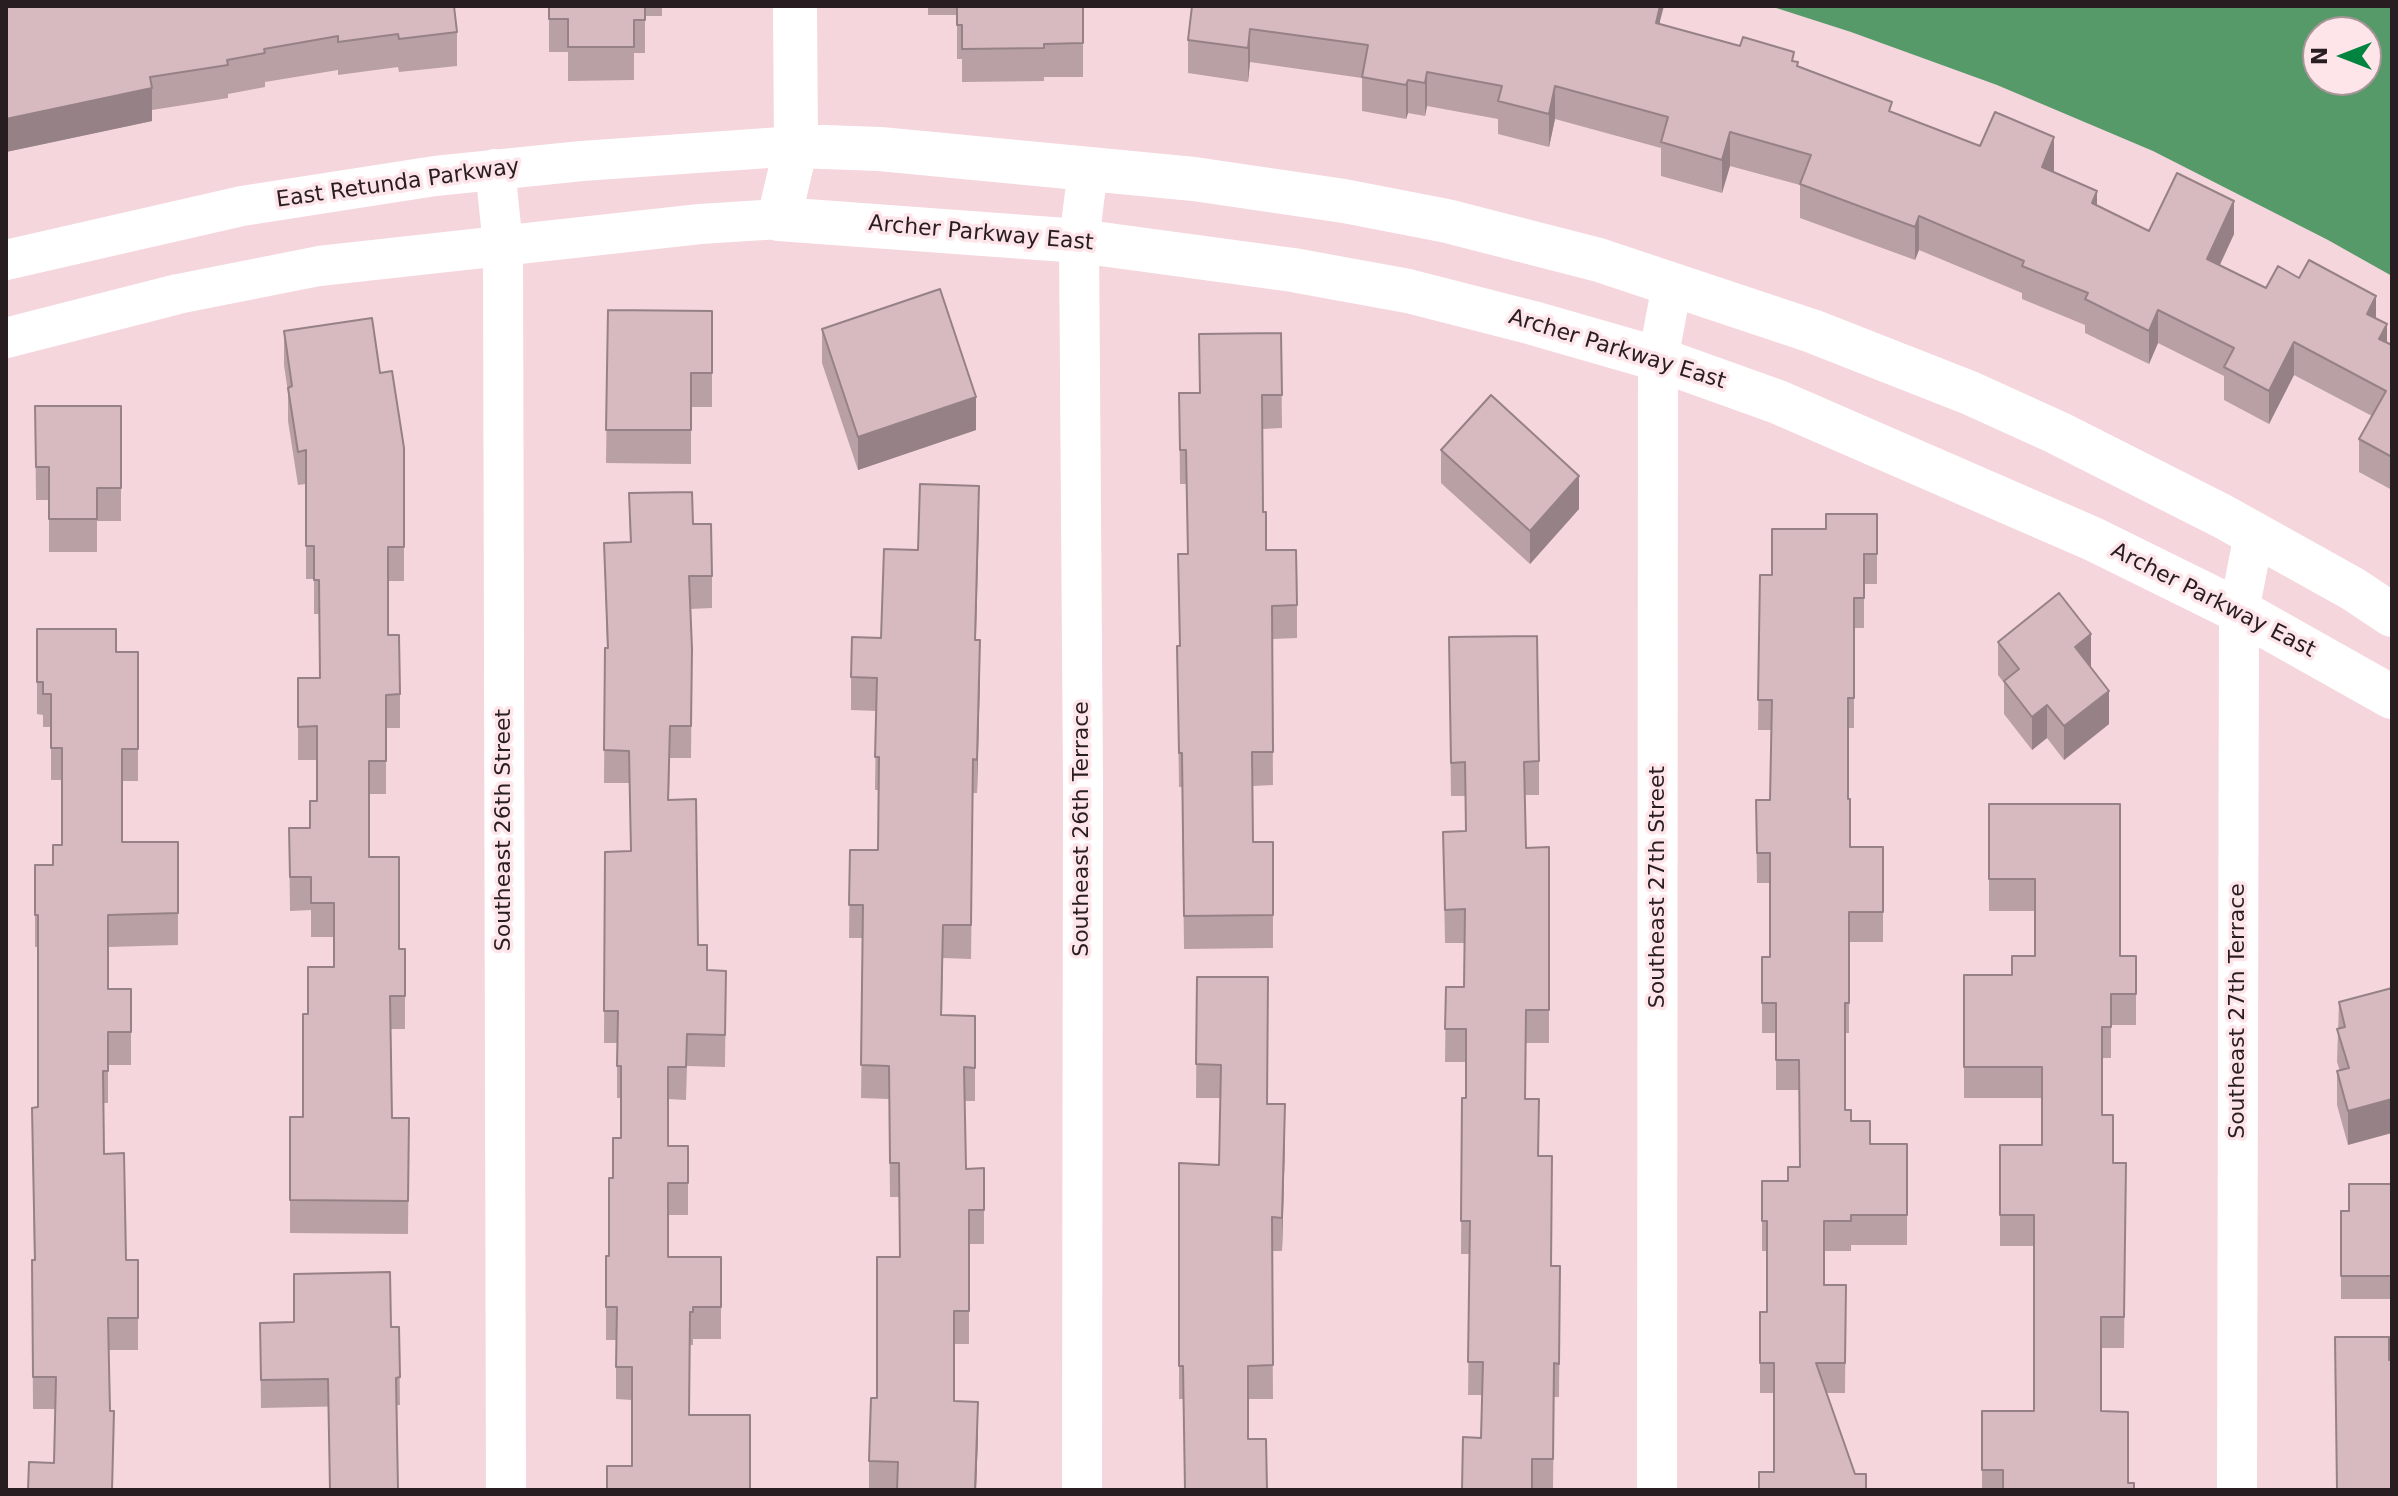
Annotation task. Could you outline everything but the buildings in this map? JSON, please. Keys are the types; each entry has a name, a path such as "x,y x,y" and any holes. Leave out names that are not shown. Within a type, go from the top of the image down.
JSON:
{"street":[{"path":"6,338 178,294 319,266 700,224 779,219 796,146 795,6"},
{"path":"796,146 880,149 1088,169 1344,201 1432,218 1599,260 1812,331 1970,393 2058,433 2254,534 2353,589 2392,615"},
{"name":"East Retunda Parkway","path":"6,260 242,206 435,176 796,146"},
{"name":"Southeast 26th Street","path":"495,169 503,245 506,1490"},
{"name":"Southeast 26th Terrace","path":"1082,1490 1083,767 1079,241 1088,169"},
{"name":"Archer Parkway East","path":"779,219 1079,241 1293,270 1408,291 1658,359 1778,402 2093,539 2239,611 2392,697"},
{"name":"Southeast 27th Street","path":"1657,1490 1658,359 1672,285"},
{"name":"Southeast 27th Terrace","path":"2237,1490 2239,611 2254,534"}],"shaded area":[{"path":"1770,6 2392,6 2392,276 2153,151 1997,85"}]}
